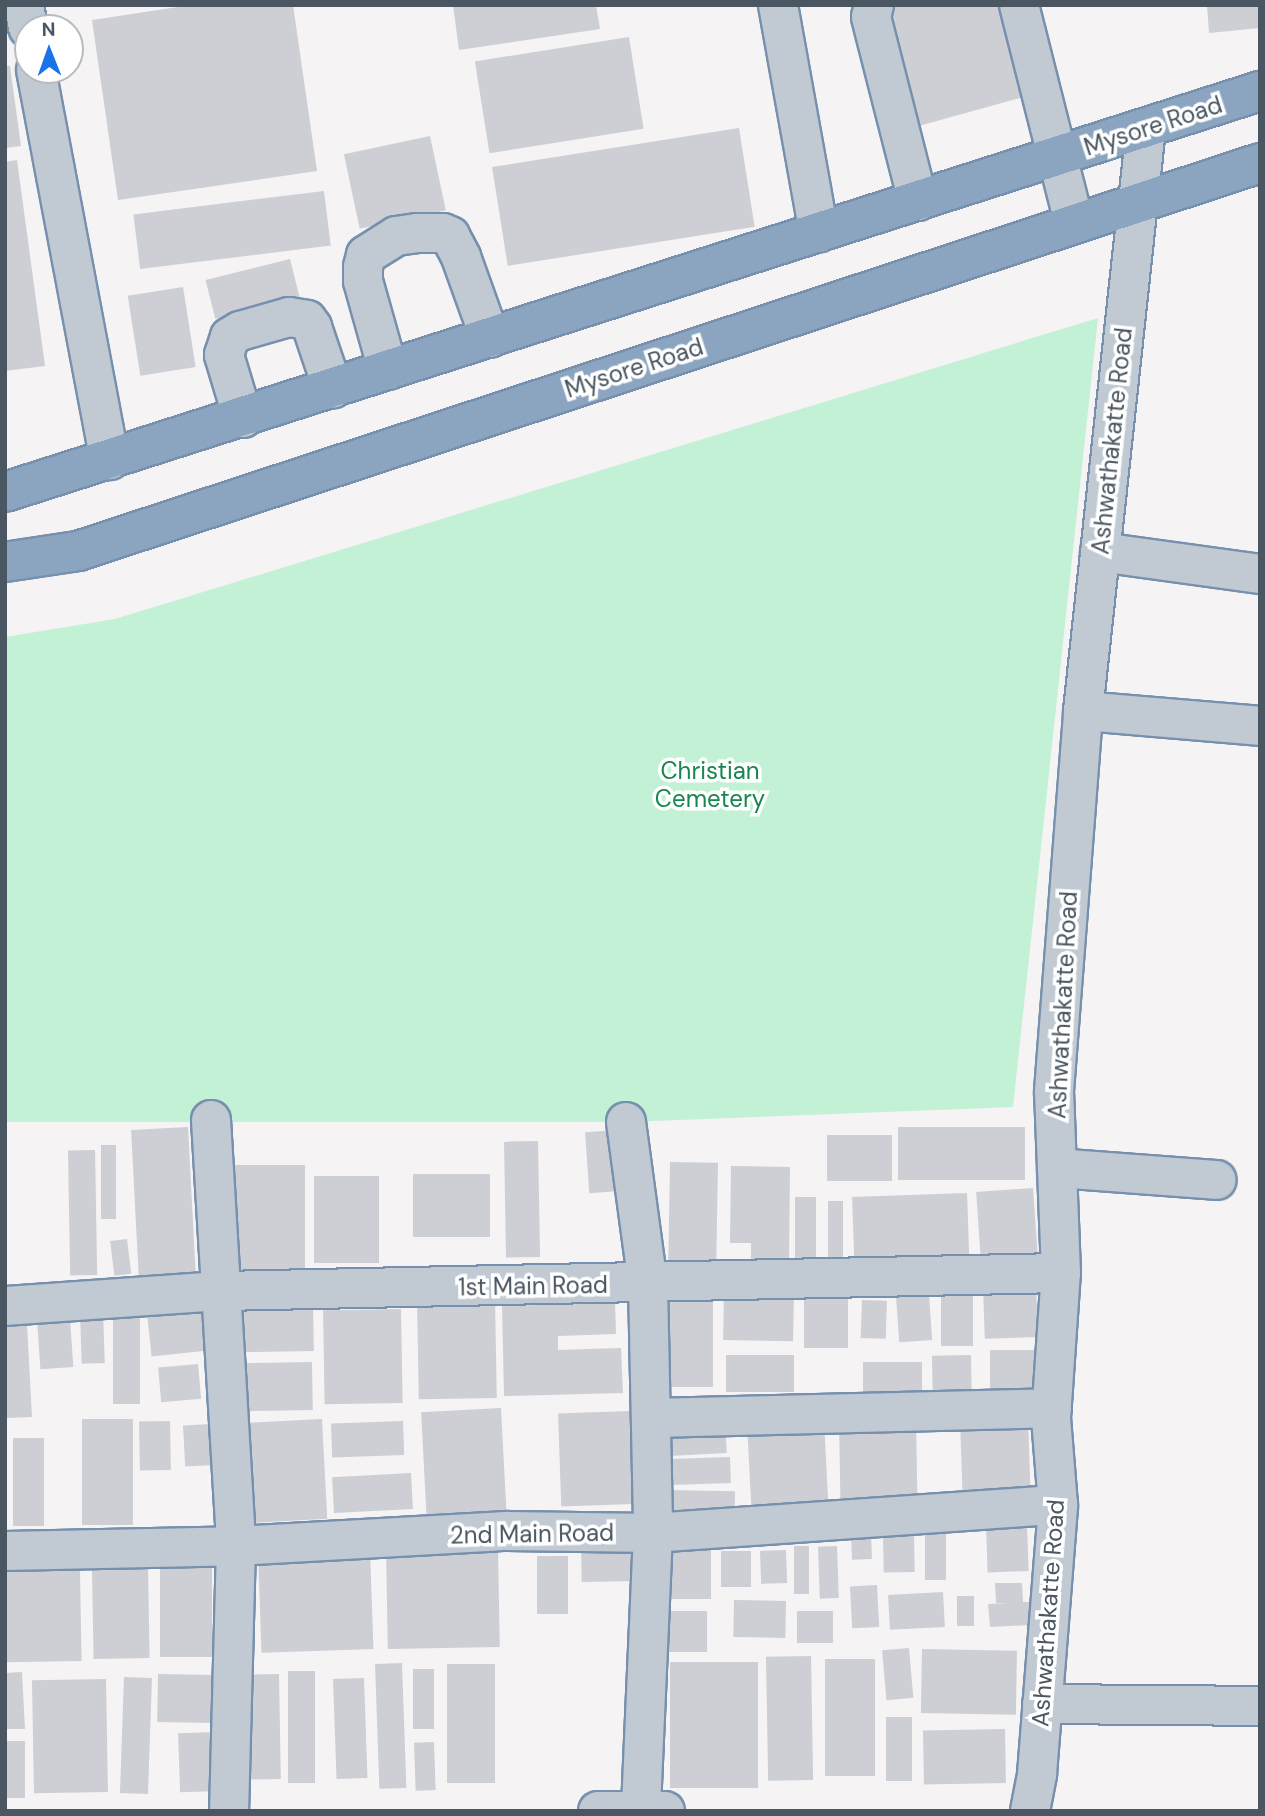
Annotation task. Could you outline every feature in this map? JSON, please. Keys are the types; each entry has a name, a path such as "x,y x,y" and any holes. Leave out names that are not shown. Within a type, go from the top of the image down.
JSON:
{"highway":[{"name":"Mysore Road","path":"5,492 1260,91"},
{"name":"Mysore Road","path":"5,562 78,551 1260,163"}],"street":[{"path":"778,5 820,232"},
{"path":"874,5 871,17 918,201"},
{"path":"1019,5 1074,223"},
{"path":"39,84 110,460"},
{"name":"Ashwathakatte Road","path":"1030,1811 1037,1774 1058,1505 1052,1408 1061,1273 1054,1091 1083,711 1146,128"},
{"path":"388,370 363,281 363,267 366,255 396,236 417,233 443,233 450,236 461,257 490,338"},
{"path":"243,418 224,355 230,337 240,331 289,317 307,320 312,327 333,388"},
{"path":"1100,552 1260,573"},
{"path":"1083,711 1260,726"},
{"path":"211,1120 236,1546 229,1811"},
{"path":"626,1122 648,1284 653,1533 640,1811"},
{"path":"1057,1168 1217,1180"},
{"name":"1st Main Road","path":"5,1306 222,1291 648,1284 1061,1273"},
{"path":"650,1418 1052,1408"},
{"name":"2nd Main Road","path":"5,1551 236,1546 507,1531 653,1533 1058,1505"},
{"path":"1042,1704 1260,1706"},
{"path":"598,1811 667,1811"}],"green space":[{"name":"Christian Cemetery","path":"1098,318 1013,1107 626,1122 5,1122 5,637 115,619"}],"building":[{"path":"191,5 293,5 317,171 118,200 92,20"},
{"path":"453,5 596,5 600,29 459,50"},
{"path":"861,5 1005,5 1031,95 897,132"},
{"path":"1207,5 1260,5 1260,28 1209,33"},
{"path":"629,37 644,129 489,153 475,61"},
{"path":"5,66 10,66 21,146 5,148"},
{"path":"739,128 755,227 508,266 492,167"},
{"path":"430,136 446,210 360,229 344,154"},
{"path":"17,160 45,366 5,371 5,162"},
{"path":"324,191 331,246 140,269 133,214"},
{"path":"290,259 300,298 215,319 206,280"},
{"path":"183,287 196,367 140,376 128,296"},
{"path":"188,1127 196,1273 139,1276 131,1130"},
{"path":"898,1127 1025,1127 1025,1180 898,1180"},
{"path":"618,1130 622,1191 589,1193 585,1132"},
{"path":"827,1135 892,1135 892,1181 827,1181"},
{"path":"538,1141 540,1257 506,1258 504,1142"},
{"path":"101,1145 116,1145 116,1219 101,1219"},
{"path":"68,1150 95,1150 97,1275 70,1275"},
{"path":"670,1162 718,1163 716,1264 668,1263"},
{"path":"229,1165 305,1165 305,1273 229,1273"},
{"path":"731,1166 790,1167 789,1263 751,1263 751,1243 730,1243"},
{"path":"413,1174 490,1174 490,1237 413,1237"},
{"path":"314,1176 379,1176 379,1263 314,1263"},
{"path":"1033,1188 1038,1253 981,1257 976,1192"},
{"path":"967,1193 969,1254 854,1258 852,1197"},
{"path":"795,1197 816,1197 816,1259 795,1259"},
{"path":"828,1201 843,1201 843,1258 828,1258"},
{"path":"127,1239 131,1274 114,1276 110,1241"},
{"path":"1036,1286 1038,1337 985,1339 983,1288"},
{"path":"724,1289 794,1290 793,1341 723,1340"},
{"path":"941,1289 973,1289 973,1346 941,1346"},
{"path":"929,1295 932,1340 899,1342 896,1297"},
{"path":"670,1296 713,1296 713,1387 670,1387"},
{"path":"495,1297 497,1398 419,1399 417,1298"},
{"path":"804,1298 848,1298 848,1348 804,1348"},
{"path":"862,1300 887,1301 886,1339 861,1338"},
{"path":"313,1303 314,1351 240,1352 239,1304"},
{"path":"615,1303 616,1334 558,1336 558,1350 621,1348 623,1393 504,1396 502,1306"},
{"path":"113,1308 140,1308 140,1404 113,1404"},
{"path":"401,1309 403,1403 325,1404 323,1310"},
{"path":"201,1310 205,1351 152,1356 147,1316"},
{"path":"103,1313 105,1363 82,1364 80,1314"},
{"path":"70,1319 73,1367 40,1369 37,1321"},
{"path":"27,1325 32,1417 5,1418 5,1326"},
{"path":"990,1350 1034,1350 1034,1393 990,1393"},
{"path":"726,1355 794,1355 794,1392 726,1392"},
{"path":"971,1355 972,1397 933,1398 932,1356"},
{"path":"312,1362 313,1410 246,1411 245,1363"},
{"path":"863,1362 922,1362 922,1397 863,1397"},
{"path":"198,1364 201,1399 161,1402 158,1367"},
{"path":"501,1408 507,1522 427,1526 421,1412"},
{"path":"630,1411 633,1504 561,1506 558,1414"},
{"path":"82,1419 133,1419 133,1525 82,1525"},
{"path":"322,1419 327,1519 249,1523 244,1423"},
{"path":"1028,1419 1031,1491 963,1493 960,1421"},
{"path":"725,1420 727,1453 665,1456 663,1423"},
{"path":"916,1420 917,1497 840,1498 839,1421"},
{"path":"170,1421 171,1470 140,1471 139,1422"},
{"path":"403,1421 404,1455 332,1457 331,1424"},
{"path":"824,1421 828,1501 751,1505 747,1425"},
{"path":"212,1424 214,1465 185,1466 183,1426"},
{"path":"13,1438 44,1438 44,1526 13,1526"},
{"path":"730,1457 731,1483 663,1485 662,1459"},
{"path":"411,1473 413,1509 334,1513 332,1477"},
{"path":"664,1490 735,1491 734,1524 663,1523"},
{"path":"1027,1525 1029,1571 988,1572 986,1526"},
{"path":"925,1530 946,1530 946,1580 925,1580"},
{"path":"914,1531 915,1572 884,1573 883,1532"},
{"path":"871,1532 872,1559 852,1560 851,1533"},
{"path":"637,1542 638,1581 582,1582 581,1543"},
{"path":"672,1542 711,1542 711,1599 672,1599"},
{"path":"498,1546 500,1647 388,1649 386,1548"},
{"path":"794,1546 809,1546 809,1594 794,1594"},
{"path":"837,1546 839,1598 820,1599 818,1547"},
{"path":"370,1550 373,1649 262,1653 258,1554"},
{"path":"786,1550 787,1583 761,1584 760,1551"},
{"path":"721,1551 751,1551 751,1587 721,1587"},
{"path":"537,1556 568,1556 568,1614 537,1614"},
{"path":"160,1565 212,1565 212,1657 160,1657"},
{"path":"148,1567 150,1658 94,1659 92,1568"},
{"path":"80,1570 82,1661 7,1662 5,1571"},
{"path":"995,1583 1022,1583 1023,1602 1029,1602 1030,1625 990,1627 988,1604 1008,1603 996,1603"},
{"path":"877,1585 879,1627 852,1628 850,1586"},
{"path":"943,1592 945,1627 890,1630 888,1595"},
{"path":"957,1596 974,1596 974,1626 957,1626"},
{"path":"734,1600 786,1601 785,1638 733,1637"},
{"path":"668,1611 707,1611 707,1652 668,1652"},
{"path":"797,1611 833,1611 833,1643 797,1643"},
{"path":"909,1648 913,1698 886,1700 882,1650"},
{"path":"922,1649 1017,1651 1016,1715 921,1713"},
{"path":"811,1656 813,1780 768,1781 766,1657"},
{"path":"825,1659 875,1659 875,1776 825,1776"},
{"path":"670,1662 758,1662 758,1788 670,1788"},
{"path":"402,1663 406,1788 379,1789 375,1664"},
{"path":"447,1664 495,1664 495,1783 447,1783"},
{"path":"413,1669 434,1669 434,1729 413,1729"},
{"path":"288,1671 315,1671 315,1783 288,1783"},
{"path":"22,1672 25,1729 5,1729 5,1673"},
{"path":"158,1674 215,1675 214,1723 157,1722"},
{"path":"279,1674 281,1779 251,1780 249,1675"},
{"path":"124,1677 152,1678 148,1794 120,1793"},
{"path":"364,1678 367,1778 337,1779 333,1679"},
{"path":"106,1679 108,1792 34,1793 32,1680"},
{"path":"886,1717 912,1717 912,1781 886,1781"},
{"path":"1005,1729 1006,1783 924,1784 923,1730"},
{"path":"217,1732 219,1791 180,1792 178,1733"},
{"path":"5,1741 25,1741 25,1798 5,1798"},
{"path":"434,1742 436,1790 416,1791 414,1743"}]}
